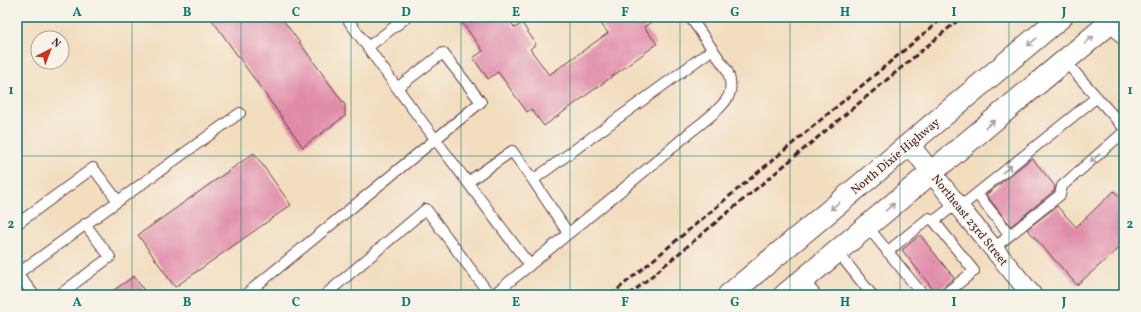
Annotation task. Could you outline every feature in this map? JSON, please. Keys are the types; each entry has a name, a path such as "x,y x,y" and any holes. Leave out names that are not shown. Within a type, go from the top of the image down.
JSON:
{"main road":[{"name":"North Dixie Highway","path":"728,295 1061,17"},
{"path":"785,295 810,287 837,251 1113,20"}],"street":[{"name":"Northeast 23rd Street","path":"909,144 931,173 1032,295"}],"lane":[{"path":"346,17 397,88 530,265"},
{"path":"368,47 407,17"},
{"path":"327,295 326,294 426,209 492,295 679,142 723,104 729,96 731,87 727,70 690,17"},
{"path":"1113,20 1124,42"},
{"path":"533,180 713,49"},
{"path":"245,295 482,102 443,53 397,88"},
{"path":"1065,61 1124,128"},
{"path":"934,221 977,194 1097,96"},
{"path":"34,295 17,274 240,113"},
{"path":"993,249 1060,195 1062,186 1124,132"},
{"path":"468,182 512,151 568,233"},
{"path":"17,224 93,168 118,201"},
{"path":"977,194 1010,235"},
{"path":"887,252 929,218 934,221 974,272 944,295"},
{"path":"59,295 110,257 85,224"},
{"path":"867,226 923,295"},
{"path":"837,251 872,295"}],"building":[{"path":"210,17 281,17 345,105 345,116 303,147"},
{"path":"458,17 507,17 515,28 522,23 536,44 530,49 549,75 608,33 596,17 658,17 644,27 657,44 544,126 531,109 527,112 498,72 488,79 473,58 483,51"},
{"path":"254,153 291,205 175,287 138,235"},
{"path":"1032,158 1055,186 1054,191 1011,226 986,195"},
{"path":"1114,191 1124,202 1124,244 1077,285 1027,229 1057,206 1076,227"},
{"path":"920,235 954,278 936,293 902,250"},
{"path":"134,276 147,295 107,295"}],"railway":[{"path":"611,295 944,17"},
{"path":"629,295 962,17"}]}
